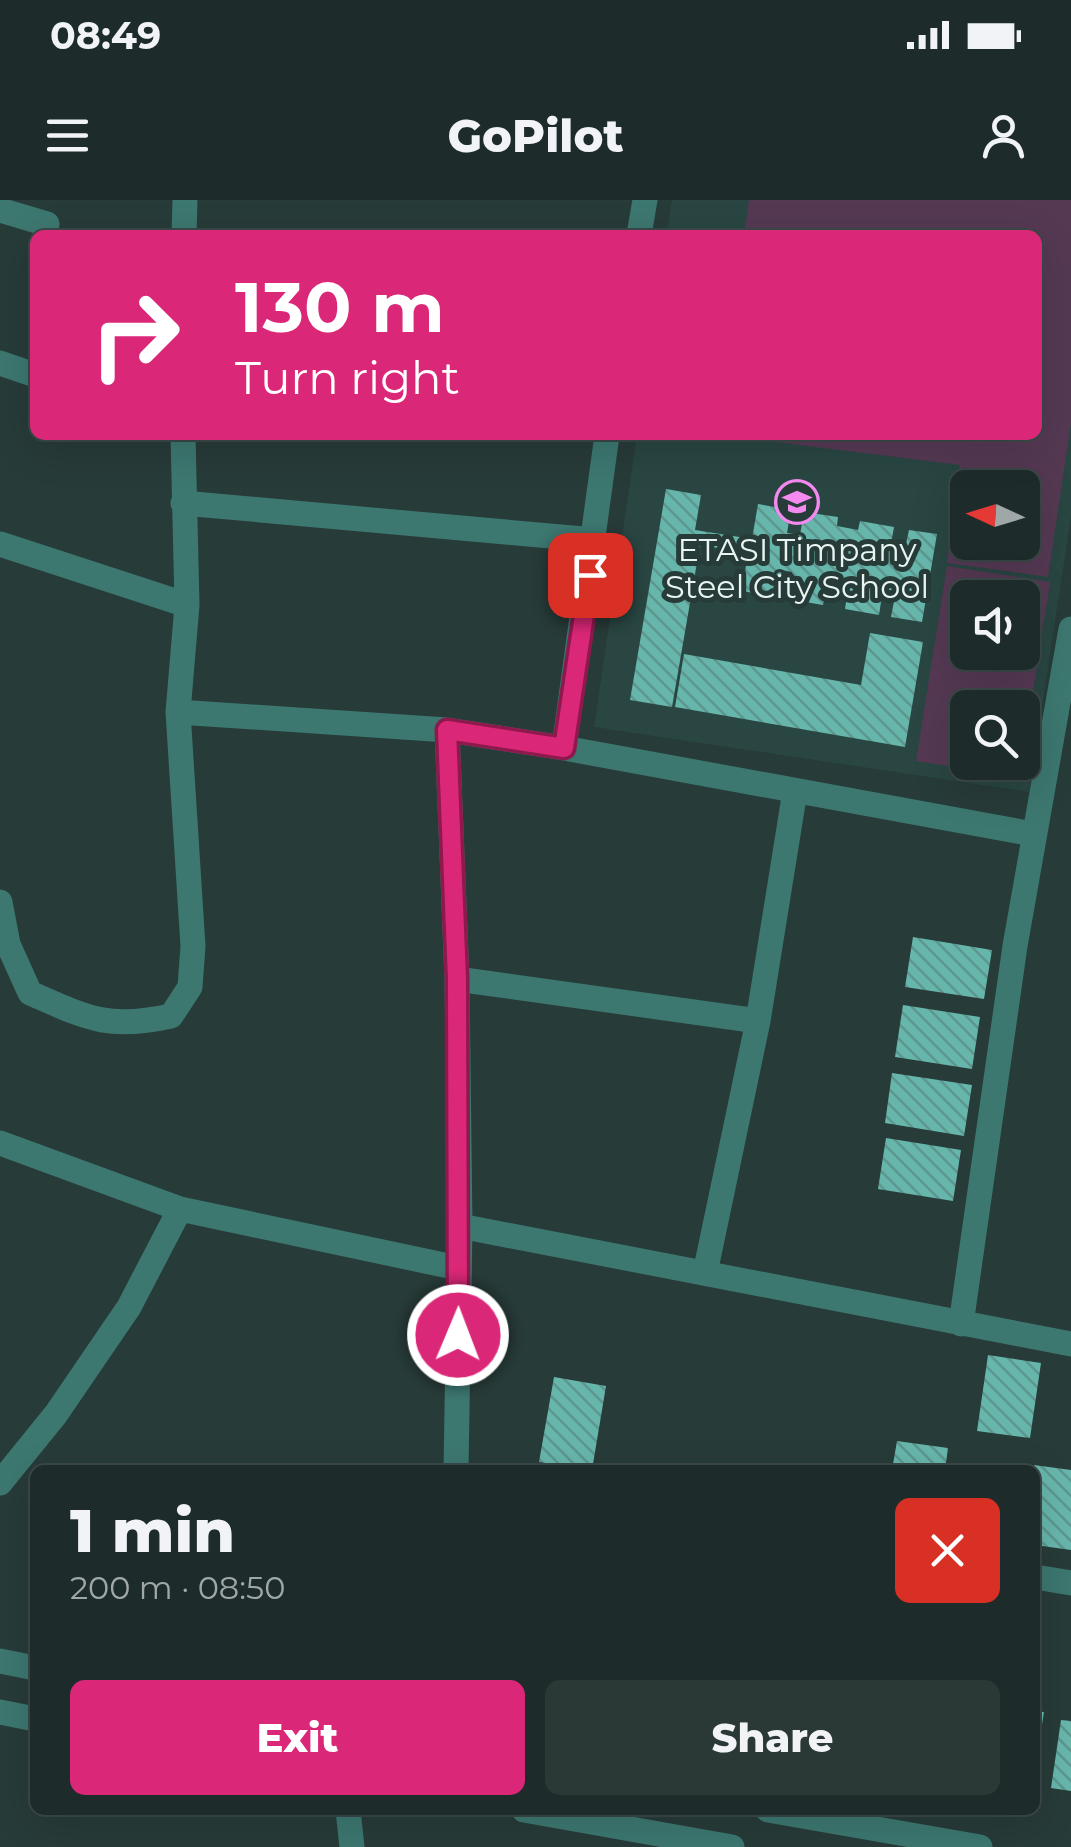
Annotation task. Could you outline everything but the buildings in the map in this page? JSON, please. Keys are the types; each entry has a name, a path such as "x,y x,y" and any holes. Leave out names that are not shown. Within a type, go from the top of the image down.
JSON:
{"street":[{"path":"184,230 185,200"},
{"path":"639,230 645,200"},
{"path":"0,210 48,224"},
{"path":"0,363 30,372"},
{"path":"0,902 8,944 30,993 92,1020 134,1024 172,1016 190,987 194,946 178,712 186,605 182,440"},
{"path":"564,748 606,440"},
{"path":"183,503 595,540"},
{"path":"0,544 186,605"},
{"path":"960,1324 1033,834 1071,629"},
{"path":"178,712 447,730 1033,834"},
{"path":"447,730 457,979 460,1226 456,1465"},
{"path":"705,1273 758,1022 795,791"},
{"path":"457,979 758,1022"},
{"path":"0,1143 180,1209 458,1268"},
{"path":"0,1483 56,1414 129,1308 180,1209"},
{"path":"460,1226 1071,1344"},
{"path":"1040,1578 1071,1583"},
{"path":"0,1662 30,1667"},
{"path":"0,1712 30,1718"},
{"path":"349,1815 352,1847"},
{"path":"552,1815 732,1847"},
{"path":"797,1815 980,1847"}],"shaded area":[{"name":"ETASI Timpany Steel City School","path":"672,200 1071,200 1071,517 1040,720 1040,690 950,690 950,780 1031,780 1029,792 594,727 636,440 1042,440 1042,230 668,230"},
{"path":"749,200 1071,200 1071,423 1048,577 947,563 950,540 950,560 1040,560 1040,470 959,470 960,465 759,440 1042,440 1042,230 745,230"},
{"path":"947,566 1037,580 950,580 950,670 1036,670 1033,690 950,690 950,766 916,761"},
{"path":"1040,580 1050,582 1040,647"}],"place":[{"name":"ETASI Timpany Steel City School","path":"797,502"}],"route":[{"path":"458,1335 457,979 447,730 564,748 590,575"}]}
